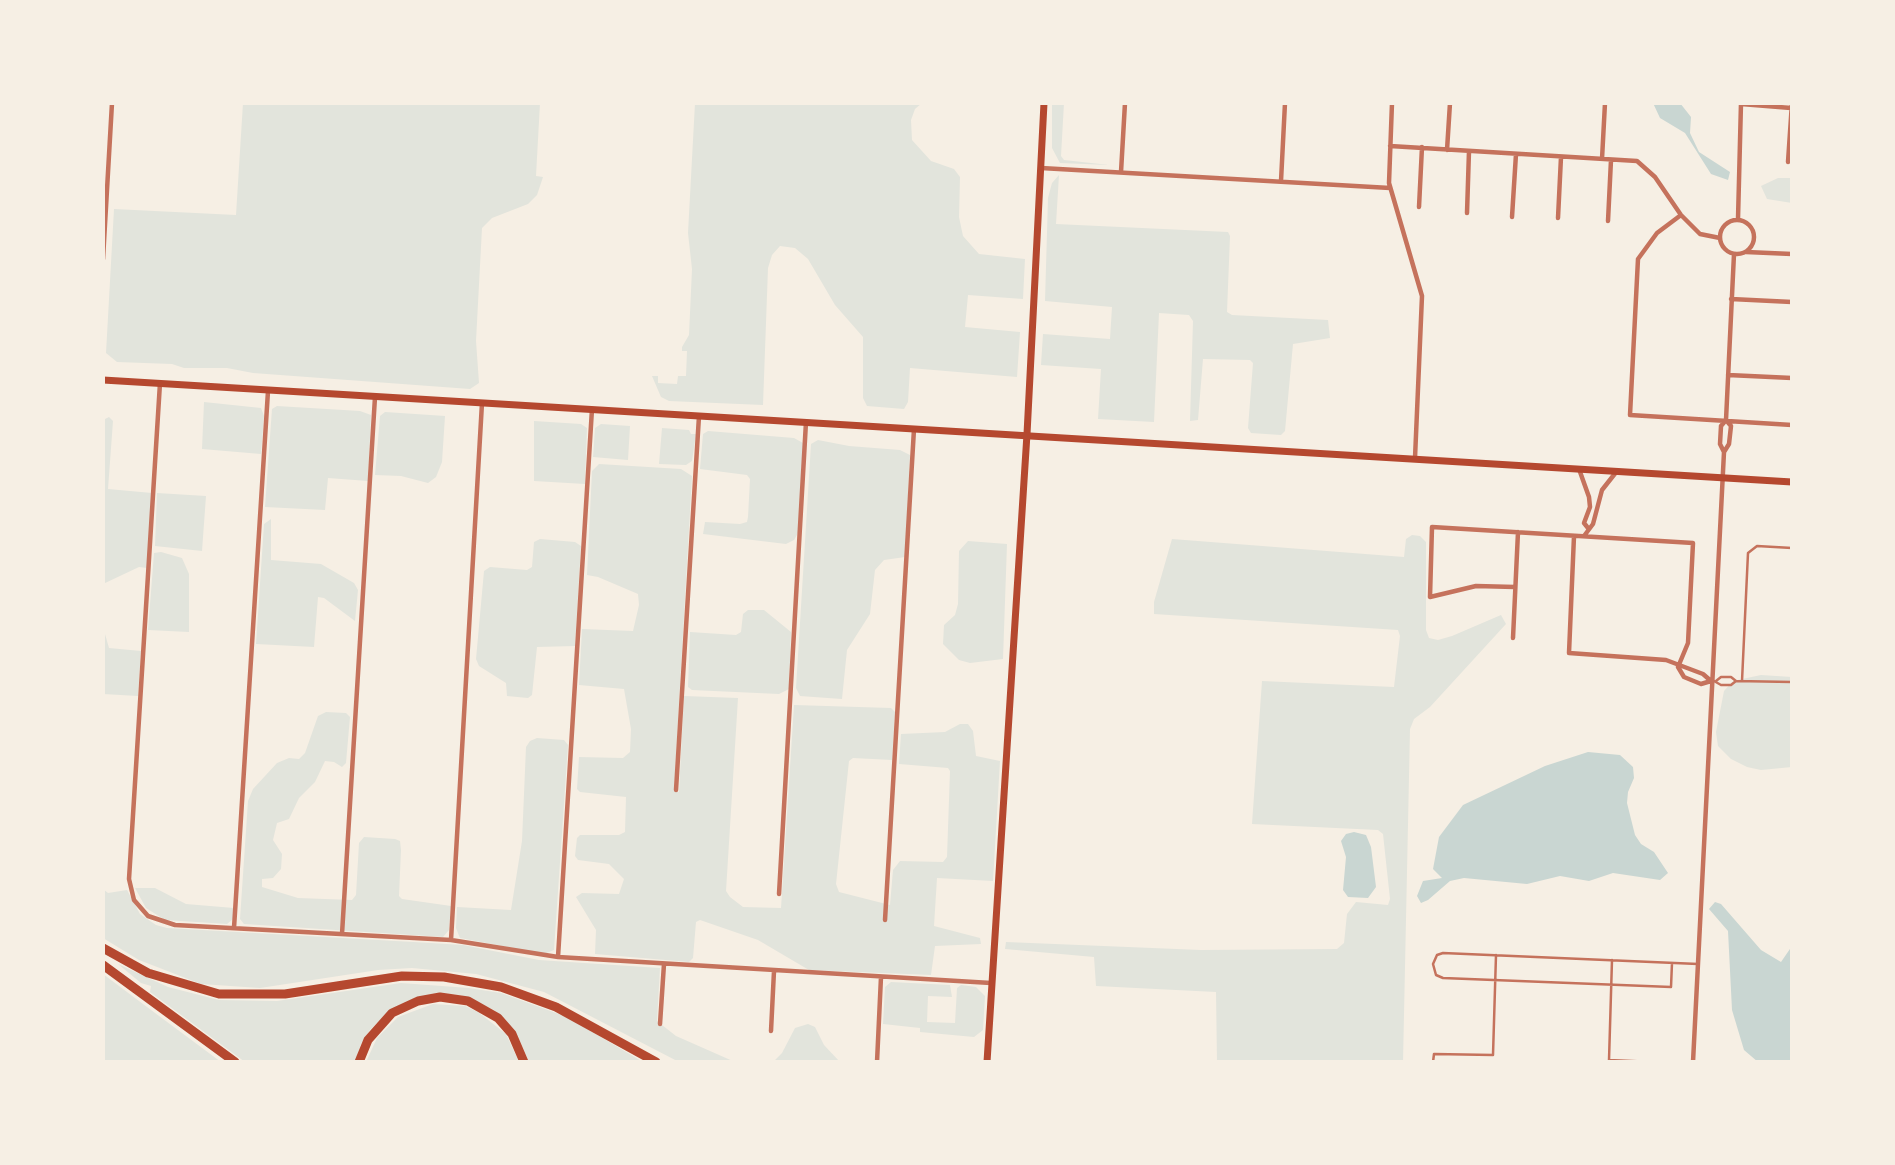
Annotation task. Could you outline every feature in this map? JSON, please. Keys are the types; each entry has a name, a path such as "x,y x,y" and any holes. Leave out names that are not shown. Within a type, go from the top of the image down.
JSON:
{"highway":[{"path":"103,948 148,973 219,994 285,994 402,976 444,977 501,987 556,1007 656,1062"},
{"path":"103,965 235,1062"},
{"path":"359,1062 368,1041 392,1013 418,1001 440,997 468,1001 498,1018 512,1034 524,1062"}],"main road":[{"path":"987,1062 1027,435 1044,103"},
{"path":"103,380 1792,482"}],"street":[{"path":"103,259 112,103"},
{"path":"1121,172 1125,103"},
{"path":"1280,181 1285,103"},
{"path":"1392,103 1390,188 1422,296 1415,458"},
{"path":"1447,150 1450,103"},
{"path":"1602,159 1605,103"},
{"path":"1788,162 1792,103"},
{"path":"1738,219 1741,104 1791,108"},
{"path":"1390,146 1637,161 1656,177 1681,215 1700,234 1720,237"},
{"path":"1419,207 1422,147"},
{"path":"1466,213 1469,151"},
{"path":"1513,216 1516,154"},
{"path":"1558,218 1561,156"},
{"path":"1608,221 1611,160"},
{"path":"1040,168 1390,188"},
{"path":"1681,215 1657,233 1638,259 1630,415 1792,425"},
{"path":"1745,252 1754,236 1749,225 1738,219 1729,222 1722,228 1720,237 1727,251 1734,254 1792,254"},
{"path":"1724,452 1720,444 1721,426 1726,420 1734,254"},
{"path":"1731,299 1792,302"},
{"path":"1728,375 1792,378"},
{"path":"160,383 129,880 134,900 148,916 175,925 450,940 558,957 991,983"},
{"path":"234,928 268,390"},
{"path":"342,934 375,396"},
{"path":"450,940 482,402"},
{"path":"558,957 592,408"},
{"path":"676,790 699,415"},
{"path":"1693,1062 1722,478 1724,452 1729,444 1731,426 1726,420"},
{"path":"779,894 806,421"},
{"path":"885,920 914,428"},
{"path":"1579,468 1589,496 1590,507 1584,523 1588,528"},
{"path":"1584,536 1593,524 1606,482 1617,471"},
{"path":"1515,587 1476,586 1430,597 1432,527 1693,543 1688,643 1678,667"},
{"path":"1513,638 1518,532"},
{"path":"1574,536 1569,653 1666,660 1678,667 1703,674 1713,681"},
{"path":"1678,667 1684,677 1701,684 1713,681"},
{"path":"660,1024 664,964"},
{"path":"771,1031 774,971"},
{"path":"877,1062 881,977"}],"lane":[{"path":"1742,681 1748,553 1757,546 1792,548"},
{"path":"1713,681 1721,677 1731,677 1736,681"},
{"path":"1713,681 1721,685 1731,685 1736,681 1792,682"},
{"path":"1672,963 1671,987 1443,978 1436,975 1433,964 1437,955 1443,953 1698,964"},
{"path":"1433,1062 1434,1054 1493,1055 1496,955"},
{"path":"1612,960 1609,1060 1654,1062"}],"shaded area":[{"path":"243,103 540,103 536,176 543,177 537,195 528,204 492,218 482,228 476,341 479,383 470,389 253,373 227,368 184,368 172,364 117,362 106,353 114,209 236,215"},
{"path":"695,103 922,103 915,109 911,120 912,140 931,161 954,169 960,177 959,217 963,236 979,254 1025,259 1023,299 968,295 965,327 1020,332 1017,377 910,368 908,402 904,409 867,406 863,398 863,337 835,305 808,259 795,248 780,246 772,255 768,268 763,405 669,401 661,397 652,376 658,376 658,383 677,384 678,376 686,376 687,351 682,351 682,347 689,335 692,269 688,233"},
{"path":"1052,103 1064,103 1061,156 1064,160 1109,165 1060,163 1052,148"},
{"path":"1653,103 1680,103 1691,117 1690,133 1699,152 1730,172 1728,180 1711,174 1685,133 1660,118"},
{"path":"1059,175 1056,224 1228,232 1227,312 1232,315 1328,320 1330,338 1293,344 1285,431 1281,435 1251,433 1248,428 1253,363 1250,360 1203,359 1198,420 1190,421 1193,321 1189,315 1159,313 1154,422 1098,419 1101,369 1041,365 1043,334 1110,339 1112,307 1045,301 1048,198 1052,183"},
{"path":"1778,178 1792,178 1792,203 1767,199 1761,186"},
{"path":"204,402 261,408 264,416 261,454 202,449"},
{"path":"277,406 360,411 371,415 368,481 328,478 325,510 265,507 272,409"},
{"path":"385,412 445,416 442,462 436,477 428,483 401,476 375,475 380,416"},
{"path":"109,417 113,421 108,489 152,493 147,568 139,567 103,584 103,420"},
{"path":"534,421 581,424 587,428 585,484 534,481"},
{"path":"601,424 630,426 628,460 593,457 595,428"},
{"path":"662,428 689,430 691,434 696,434 692,461 686,465 659,464"},
{"path":"708,431 794,438 803,443 798,533 794,540 786,544 703,534 705,522 747,522 750,479 747,475 700,469 703,434"},
{"path":"818,440 849,446 900,450 910,455 905,557 884,560 875,570 870,614 847,650 842,699 800,696 796,688 811,444"},
{"path":"599,464 681,469 692,476 674,791 679,792 684,696 738,698 726,891 730,897 743,907 781,908 794,705 891,708 895,712 892,760 853,758 849,761 836,884 839,892 890,905 893,870 900,861 943,862 947,857 950,771 948,768 899,764 901,734 945,732 960,724 968,724 973,731 976,756 1000,761 993,881 937,878 934,926 980,938 981,944 935,946 931,975 809,970 758,940 700,920 696,922 693,958 689,962 595,954 596,930 576,897 582,893 619,894 624,879 609,864 578,860 575,856 577,838 580,835 619,835 625,832 626,797 580,792 577,789 579,757 623,758 630,752 631,729 624,689 579,685 582,629 633,631 639,605 638,594 587,575 592,471"},
{"path":"157,493 206,496 202,551 155,546"},
{"path":"271,519 271,560 321,564 354,583 358,590 355,621 324,598 318,597 314,647 256,644 264,524"},
{"path":"1412,535 1420,536 1426,542 1426,630 1429,638 1438,640 1452,636 1501,615 1506,624 1430,707 1414,719 1410,729 1403,1062 1217,1062 1216,992 1096,986 1094,957 1005,949 1006,942 1201,950 1337,949 1344,943 1347,914 1356,902 1388,905 1390,899 1383,834 1378,830 1252,824 1262,681 1394,687 1400,636 1398,630 1154,614 1154,602 1172,539 1404,557 1406,539"},
{"path":"540,539 575,542 581,546 575,646 537,647 532,695 528,698 507,696 506,683 479,666 476,659 484,571 490,567 527,570 532,567 534,542"},
{"path":"968,541 1007,544 1003,659 970,663 959,660 943,644 944,625 955,615 958,604 959,551"},
{"path":"161,552 182,558 189,574 189,632 148,630 154,553"},
{"path":"748,610 764,610 791,632 789,689 779,694 692,690 688,687 690,632 736,635 741,632 743,614"},
{"path":"103,627 109,648 141,651 138,696 103,694"},
{"path":"1761,675 1792,677 1792,767 1761,770 1747,767 1731,759 1718,746 1716,732 1724,691 1733,681"},
{"path":"326,712 346,713 350,717 346,763 342,767 325,761 315,782 299,798 289,819 277,823 273,840 282,854 281,869 273,878 262,879 262,887 298,898 352,900 356,895 359,843 364,837 395,839 400,841 401,850 399,896 402,899 451,906 449,930 443,937 244,924 240,919 248,801 253,789 277,763 289,758 299,759 305,753 318,716"},
{"path":"537,738 564,740 568,745 554,950 544,954 460,938 456,928 457,907 511,910 522,841 526,747 530,741"},
{"path":"1588,752 1620,755 1633,767 1634,778 1627,803 1635,835 1641,844 1654,852 1668,873 1660,880 1613,873 1589,881 1560,876 1527,884 1464,878 1450,881 1421,903 1417,896 1423,881 1442,878 1433,869 1439,837 1463,805 1545,766"},
{"path":"1354,832 1366,835 1371,847 1376,887 1368,898 1348,897 1343,890 1346,857 1341,841 1346,834"},
{"path":"135,888 155,888 186,904 234,908 233,919 227,924 165,920 146,908"},
{"path":"103,889 108,893 127,890 140,914 156,925 167,928 463,945 539,960 660,968 657,1021 676,1036 735,1062 679,1062 544,992 476,974 412,968 378,970 260,988 201,984 139,960 103,938"},
{"path":"1715,902 1721,904 1761,950 1781,962 1792,946 1792,1062 1758,1062 1744,1050 1732,1010 1728,931 1709,909"},
{"path":"118,964 168,987 219,1000 277,1001 401,983 501,993 567,1017 643,1062 529,1062 518,1037 494,1010 460,995 443,994 417,997 390,1010 370,1030 361,1044 355,1062 245,1062 150,992 151,986 141,983"},
{"path":"103,974 147,1007 221,1062 103,1062"},
{"path":"891,982 950,985 952,997 928,996 927,1022 955,1023 957,988 961,985 976,987 985,996 983,1030 974,1037 920,1032 920,1028 883,1024 885,987"},
{"path":"433,1004 465,1006 478,1012 506,1034 519,1062 366,1062 377,1038 398,1017"},
{"path":"808,1024 815,1027 824,1045 840,1062 773,1062 782,1053 795,1028"}]}
